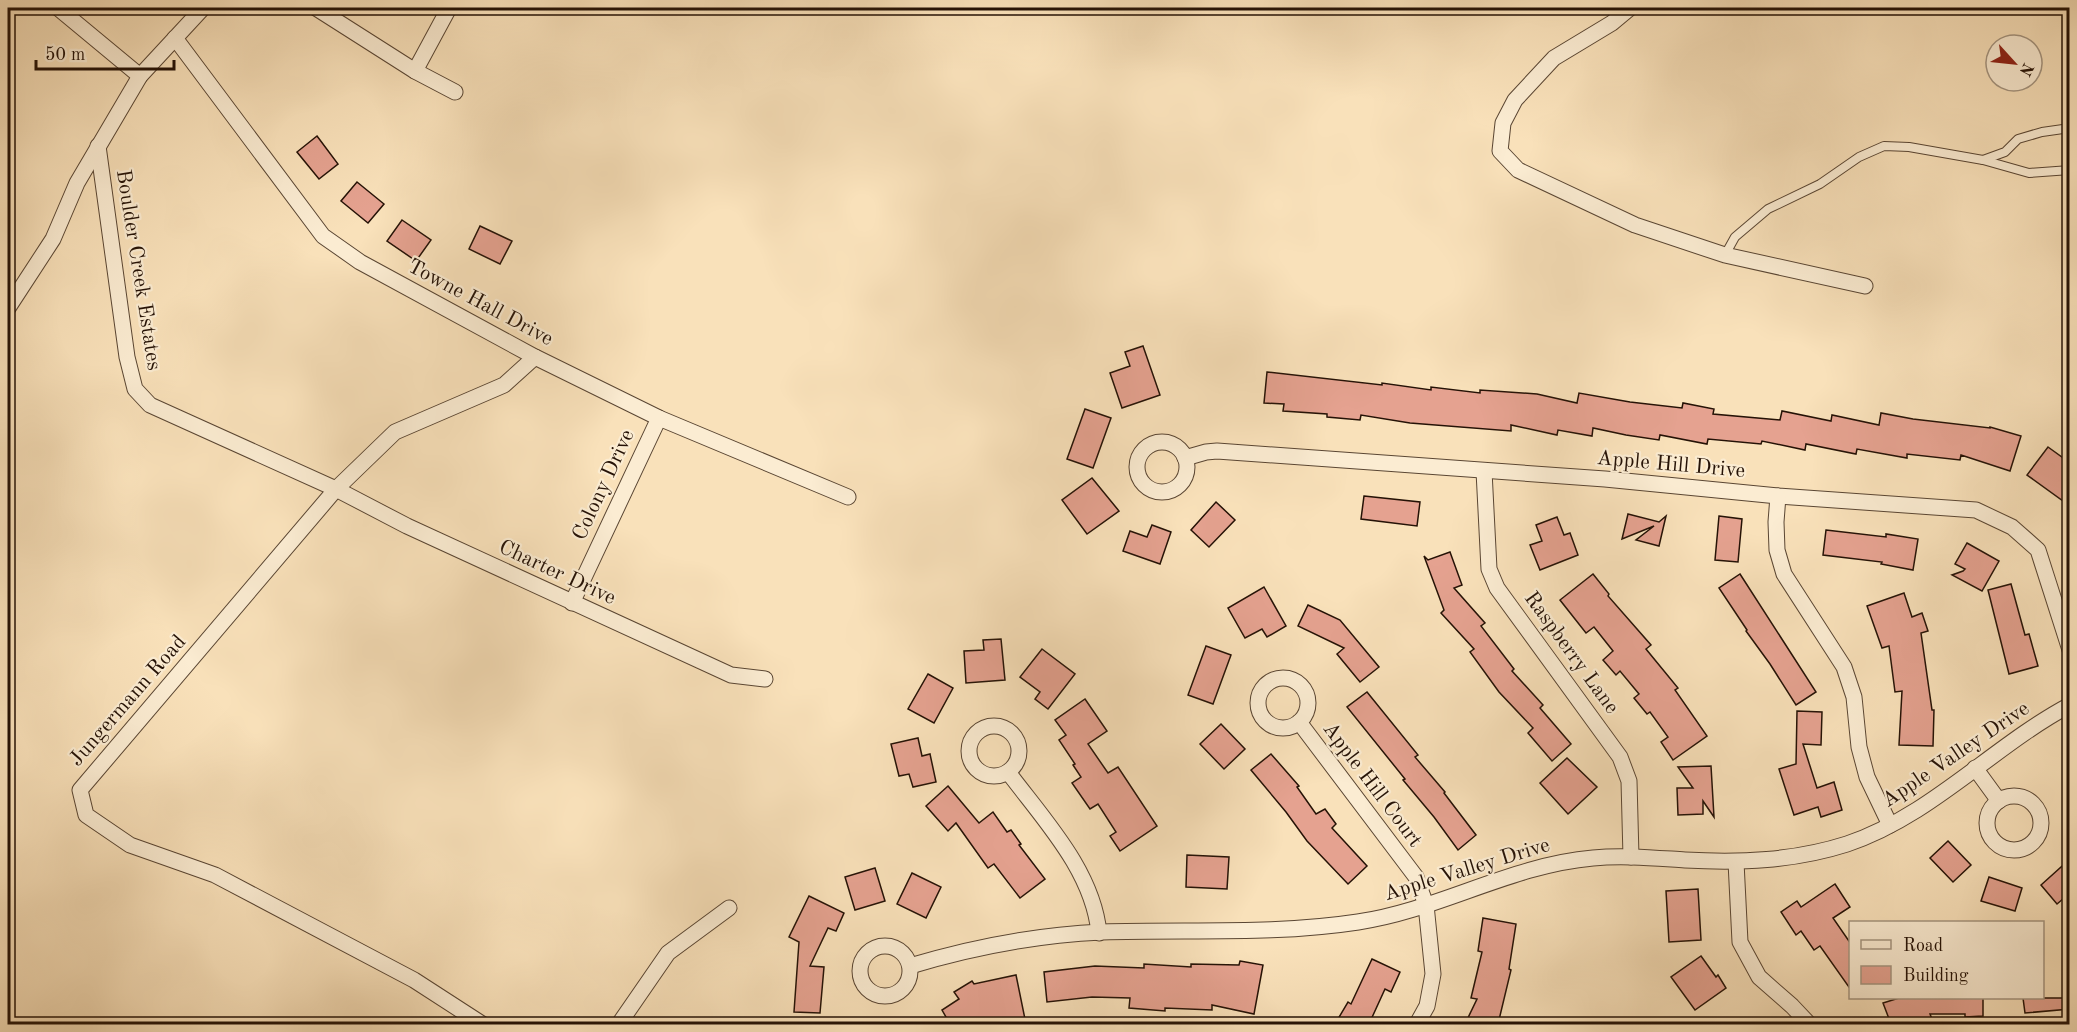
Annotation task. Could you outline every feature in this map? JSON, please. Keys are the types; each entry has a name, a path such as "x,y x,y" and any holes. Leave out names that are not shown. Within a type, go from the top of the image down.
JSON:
{"street":[{"path":"58,8 140,76"},
{"path":"8,308 53,239 77,183 140,76 202,8"},
{"path":"316,8 415,71 455,92"},
{"path":"415,71 449,8"},
{"path":"1630,8 1612,23 1554,58 1515,100 1503,123 1500,151 1518,170 1635,225 1725,255 1865,286"},
{"name":"Towne Hall Drive","path":"176,39 323,236 360,262 535,357 658,418 848,498"},
{"name":"Boulder Creek Estates","path":"98,146 127,357 135,389 150,405 336,489"},
{"name":"Jungermann Road","path":"482,1024 414,980 215,875 130,845 86,815 80,790 336,489 395,432 504,385 535,357"},
{"name":"Colony Drive","path":"572,603 658,418"},
{"name":"Apple Hill Drive","path":"1185,458 1206,452 1217,452 1605,479 1778,496 1976,510 2012,526 2037,550 2070,650"},
{"name":"Raspberry Lane","path":"1484,471 1489,568 1497,588 1620,757 1629,781 1631,857"},
{"name":"Charter Drive","path":"336,489 407,526 731,675 765,679"},
{"path":"1778,496 1777,550 1784,574 1844,667 1854,697 1859,747 1867,777 1890,825"},
{"name":"Apple Valley Drive","path":"910,966 995,944 1051,936 1308,928 1376,919 1541,867 1597,857 1736,862 1767,861 1809,854 1855,841 1890,825 1923,806 2029,729 2070,705"},
{"name":"Apple Hill Court","path":"1299,722 1416,877 1426,905 1433,974 1427,1006 1417,1024"},
{"path":"1975,768 1999,801"},
{"path":"1008,772 1084,878 1092,897 1099,933"},
{"path":"1736,862 1740,942 1759,977 1809,1024"},
{"path":"619,1024 668,953 729,908"}],"lane":[{"path":"1983,160 2005,152 2018,139 2042,132 2070,128"},
{"path":"1725,255 1735,237 1768,209 1820,184 1859,157 1884,146 1909,147 1983,160 2029,173 2070,170"}],"building":[{"path":"317,136 338,164 319,179 297,152"},
{"path":"357,182 384,204 368,223 341,201"},
{"path":"402,220 431,240 416,261 387,241"},
{"path":"480,226 512,241 500,264 469,249"},
{"path":"1143,346 1160,395 1122,408 1110,373 1130,366 1125,352"},
{"path":"1267,372 1431,390 1431,387 1480,393 1480,390 1537,394 1577,403 1579,393 1682,408 1683,403 1714,409 1713,414 1780,420 1782,411 1831,421 1832,415 1879,425 1881,413 1913,419 1990,427 2021,436 2010,471 1961,455 1960,460 1907,454 1907,458 1857,449 1856,454 1806,444 1805,450 1762,441 1761,444 1708,439 1707,444 1660,435 1659,440 1593,428 1592,436 1558,430 1557,435 1511,425 1511,431 1410,423 1361,415 1360,420 1327,417 1327,414 1283,411 1284,404 1264,403"},
{"path":"1085,409 1111,418 1093,468 1067,459"},
{"path":"2048,447 2070,463 2070,506 2027,475"},
{"path":"1092,478 1119,511 1087,534 1062,500"},
{"path":"1364,496 1420,502 1417,526 1361,519"},
{"path":"1216,502 1235,520 1209,547 1191,530"},
{"path":"1628,514 1659,522 1666,516 1659,546 1636,540 1654,526 1622,539"},
{"path":"1719,516 1742,519 1738,562 1715,560"},
{"path":"1557,517 1564,535 1570,533 1578,555 1540,570 1530,545 1542,541 1536,525"},
{"path":"1152,525 1171,532 1160,564 1123,551 1130,531 1147,537"},
{"path":"1826,530 1886,537 1886,534 1918,539 1913,570 1881,564 1882,562 1823,555"},
{"path":"1967,543 1999,561 1982,591 1952,575 1965,569 1955,564"},
{"path":"1450,552 1462,585 1454,588 1485,623 1481,626 1514,669 1512,671 1543,705 1540,708 1571,744 1552,761 1528,733 1533,728 1499,692 1470,652 1474,649 1441,613 1444,610 1424,556 1428,560"},
{"path":"1593,574 1609,594 1608,596 1651,645 1646,649 1678,688 1675,690 1707,736 1673,760 1661,742 1668,737 1650,712 1647,714 1634,698 1639,694 1620,671 1616,675 1603,660 1613,651 1594,627 1586,633 1560,600"},
{"path":"1740,574 1816,692 1796,705 1719,588"},
{"path":"2011,584 2025,635 2029,634 2038,666 2009,674 1988,590"},
{"path":"1264,587 1286,626 1267,637 1262,629 1245,638 1228,608"},
{"path":"1904,593 1912,617 1922,613 1928,631 1921,633 1932,710 1934,710 1933,746 1899,745 1902,691 1895,692 1889,646 1882,648 1867,606"},
{"path":"1308,605 1340,620 1379,667 1360,682 1337,654 1344,648 1298,626"},
{"path":"1001,639 1005,680 966,683 964,651 984,650 983,640"},
{"path":"1206,646 1231,655 1213,704 1188,695"},
{"path":"1042,649 1075,674 1048,709 1035,699 1040,692 1020,677"},
{"path":"928,674 953,688 934,723 908,709"},
{"path":"1367,692 1418,755 1415,757 1445,792 1476,835 1458,850 1347,707"},
{"path":"1085,699 1107,731 1088,744 1108,773 1118,767 1157,826 1120,851 1110,836 1116,832 1098,804 1090,809 1072,783 1081,777 1059,740 1066,735 1055,720"},
{"path":"1797,711 1822,712 1821,745 1803,744 1817,788 1834,782 1842,810 1821,817 1818,807 1794,815 1779,769 1796,764"},
{"path":"1221,724 1245,749 1224,769 1200,744"},
{"path":"918,738 922,756 930,754 936,782 913,787 909,774 899,776 891,744"},
{"path":"1271,754 1299,786 1297,787 1316,814 1325,809 1336,824 1332,828 1367,866 1348,884 1307,841 1251,770"},
{"path":"1567,758 1597,787 1568,814 1540,783"},
{"path":"1711,766 1714,817 1703,801 1703,814 1678,815 1677,788 1693,788 1678,767"},
{"path":"948,786 979,823 993,812 1007,832 1011,830 1021,844 1019,845 1045,879 1020,898 994,864 988,868 956,823 948,831 926,806"},
{"path":"1948,841 1971,865 1953,882 1930,858"},
{"path":"1187,855 1229,857 1227,889 1186,887"},
{"path":"2070,859 2070,893 2057,904 2041,885"},
{"path":"875,868 885,901 855,910 845,877"},
{"path":"912,873 941,887 926,918 897,904"},
{"path":"1989,877 2022,888 2015,911 1981,901"},
{"path":"1835,884 1850,907 1833,918 1849,941 1849,987 1820,946 1814,950 1801,931 1796,935 1781,912 1797,901 1801,907"},
{"path":"1698,889 1701,940 1669,942 1666,891"},
{"path":"809,896 844,913 836,931 828,928 810,966 824,967 820,1013 794,1012 799,942 789,937"},
{"path":"1483,918 1516,924 1509,969 1511,970 1498,1024 1465,1024 1477,999 1471,998 1482,952 1478,951"},
{"path":"1701,956 1726,988 1695,1010 1671,977"},
{"path":"1372,959 1400,972 1391,992 1385,989 1369,1024 1335,1024 1348,1002 1351,1004"},
{"path":"1240,961 1263,965 1254,1014 1212,1005 1212,1010 1165,1008 1165,1011 1129,1008 1130,998 1092,997 1047,1002 1044,972 1095,966 1144,968 1144,964 1191,967 1191,964 1239,965"},
{"path":"1016,975 1026,1024 950,1024 942,1010 959,999 954,992 972,981 974,984"},
{"path":"2070,998 2070,1009 2025,1013 2023,999"},
{"path":"1896,999 1983,999 1983,1016 1930,1014 1934,1024 1891,1024 1883,1003"}]}
